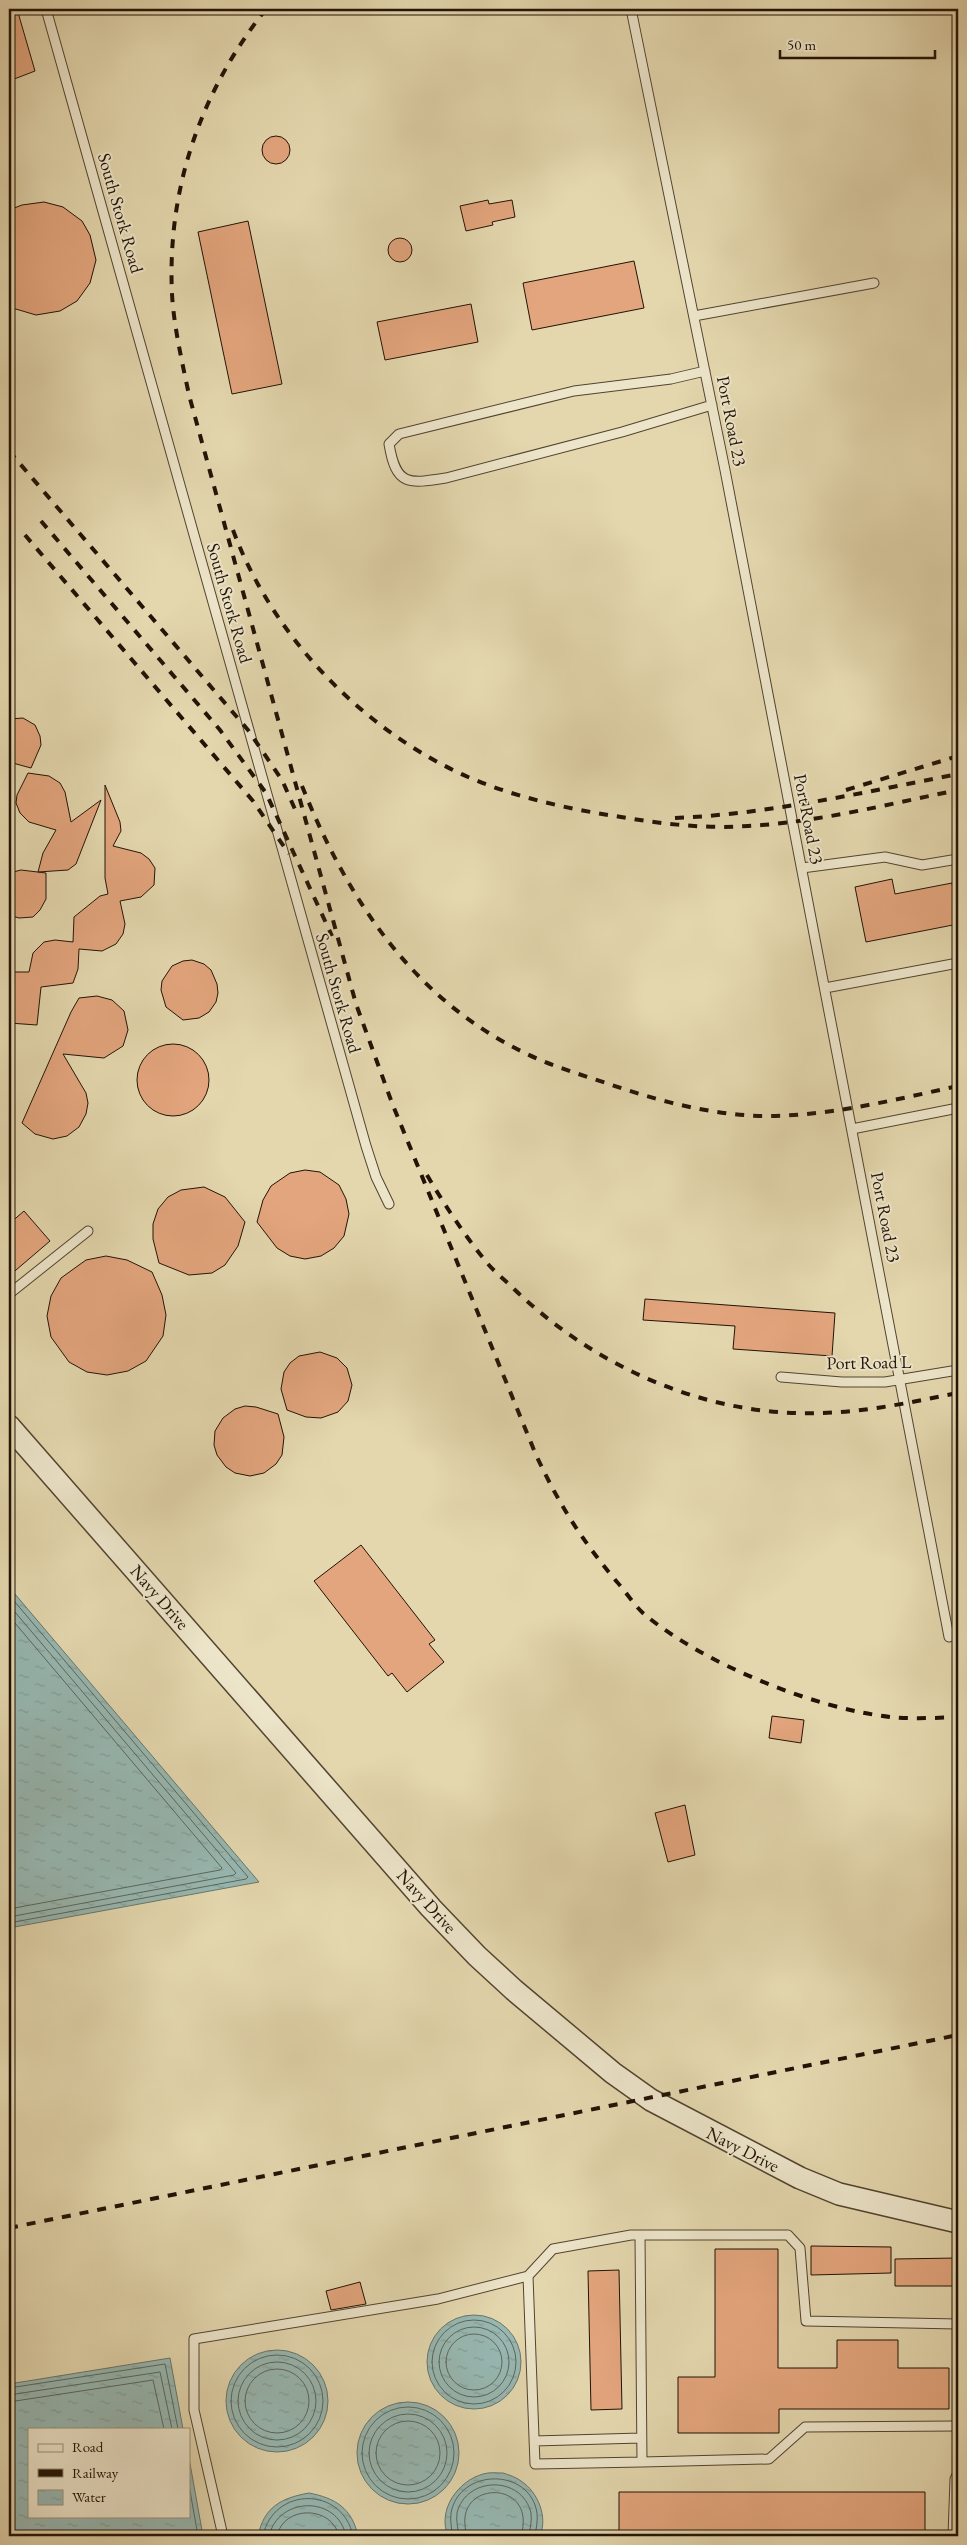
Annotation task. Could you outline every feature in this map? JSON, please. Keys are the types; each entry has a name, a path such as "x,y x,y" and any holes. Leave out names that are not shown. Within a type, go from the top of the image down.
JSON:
{"street":[{"name":"Navy Drive","path":"9,1426 431,1908 477,1956 579,2046 651,2100 800,2178 839,2194 958,2222"}],"lane":[{"name":"South Stork Road","path":"46,9 366,1146 376,1177 389,1204"},
{"name":"Port Road 23","path":"631,9 712,405 900,1380 954,1636"},
{"path":"694,316 874,283"},
{"path":"705,371 670,379 574,392 399,434 390,444 393,466 404,479 420,482 446,478 622,432 712,405"},
{"path":"802,868 885,857 922,865 958,859"},
{"path":"825,988 958,963"},
{"path":"852,1129 958,1108"},
{"path":"9,1294 88,1231"},
{"name":"Port Road L","path":"780,1377 842,1382 900,1380 958,1370"},
{"path":"222,2536 194,2410 194,2339 438,2299 528,2276 553,2249 640,2235 788,2234 800,2248 806,2320 958,2324"},
{"path":"640,2235 642,2462"},
{"path":"528,2276 535,2464 769,2459 805,2427 958,2426"},
{"path":"534,2441 641,2438"},
{"path":"953,2536 955,2479 958,2473"}],"water":[{"path":"9,1587 259,1882 9,1928"},
{"path":"474,2315 492,2319 507,2329 517,2344 521,2362 517,2380 507,2395 492,2405 474,2409 456,2405 441,2395 431,2380 427,2362 431,2344 441,2329 456,2319"},
{"path":"277,2350 296,2354 313,2365 324,2382 328,2401 324,2420 313,2437 296,2448 277,2452 258,2448 241,2437 230,2420 226,2401 230,2382 241,2365 258,2354"},
{"path":"170,2358 183,2428 28,2428 28,2518 190,2518 190,2464 203,2536 9,2536 9,2384"},
{"path":"408,2402 427,2406 444,2417 455,2434 459,2453 455,2472 444,2489 427,2500 408,2504 389,2500 372,2489 361,2472 357,2453 361,2434 372,2417 389,2406"},
{"path":"503,2473 521,2481 537,2498 543,2521 540,2536 448,2536 445,2516 452,2498 458,2490 465,2483 483,2474"},
{"path":"309,2493 334,2501 347,2511 358,2536 258,2536 269,2511 282,2501"}],"building":[{"path":"9,9 17,9 35,71 9,81"},
{"path":"276,136 286,140 290,150 286,160 276,164 266,160 262,150 266,140"},
{"path":"488,200 489,204 512,200 515,217 492,222 493,225 466,231 460,206"},
{"path":"44,202 63,207 82,221 90,235 96,260 90,283 77,301 60,311 36,315 9,307 9,210 22,205"},
{"path":"248,221 282,384 232,394 198,232"},
{"path":"400,238 405,239 411,245 411,255 405,261 400,262 395,261 389,255 388,250 389,245 395,239"},
{"path":"634,261 644,308 532,330 523,283"},
{"path":"471,304 478,342 385,360 377,322"},
{"path":"23,718 35,725 40,736 41,745 31,768 9,762 9,719"},
{"path":"28,773 49,776 60,783 65,792 71,822 101,800 76,864 68,870 38,872 43,853 56,830 29,822 20,813 16,803 17,795"},
{"path":"105,785 120,822 121,831 113,846 141,853 149,859 155,868 154,885 141,897 120,901 125,924 123,934 116,944 102,951 79,949 78,969 73,983 41,987 37,1025 9,1023 9,972 29,972 33,953 44,942 55,940 73,942 74,917 100,896 108,894 105,878"},
{"path":"21,870 46,873 46,899 40,910 33,917 19,918 9,915 9,873"},
{"path":"892,879 895,894 952,883 958,924 866,942 855,887"},
{"path":"192,960 204,964 211,970 217,984 218,993 216,1002 209,1012 199,1018 183,1020 166,1007 161,990 162,981 172,966 183,961"},
{"path":"97,996 112,1000 124,1011 128,1030 123,1046 104,1058 63,1054 86,1093 88,1103 86,1114 79,1127 67,1136 53,1139 35,1134 22,1123 71,1012 79,998"},
{"path":"180,1044 199,1054 207,1066 209,1080 207,1094 199,1106 187,1114 166,1116 147,1106 139,1094 137,1073 147,1054 159,1046"},
{"path":"305,1170 320,1172 339,1185 346,1199 349,1214 344,1236 334,1248 321,1256 305,1259 290,1256 277,1248 257,1222 263,1200 271,1186 290,1173"},
{"path":"204,1187 225,1197 245,1222 238,1246 225,1265 212,1273 189,1275 159,1263 153,1239 153,1224 158,1209 168,1197 181,1190"},
{"path":"24,1211 50,1241 9,1276 9,1224"},
{"path":"106,1256 127,1260 152,1272 162,1295 166,1315 163,1336 146,1361 128,1371 107,1375 87,1372 69,1362 51,1337 47,1316 51,1296 61,1278 86,1260"},
{"path":"645,1299 835,1313 832,1356 733,1349 735,1326 643,1320"},
{"path":"320,1352 337,1358 347,1368 352,1385 348,1401 338,1412 321,1418 306,1417 287,1410 281,1389 284,1372 290,1363 299,1356"},
{"path":"245,1406 256,1407 278,1414 284,1437 282,1455 276,1464 264,1473 250,1476 235,1473 226,1467 217,1455 214,1445 215,1431 223,1418 235,1409"},
{"path":"361,1545 435,1640 429,1644 444,1662 407,1692 392,1673 388,1676 314,1581"},
{"path":"772,1716 804,1720 801,1743 769,1738"},
{"path":"685,1805 695,1855 668,1862 655,1813"},
{"path":"811,2246 891,2247 891,2273 811,2275"},
{"path":"715,2249 778,2249 778,2368 837,2368 837,2340 898,2340 898,2368 949,2368 949,2409 779,2409 779,2433 678,2433 678,2377 715,2377"},
{"path":"958,2258 958,2286 895,2286 895,2259"},
{"path":"619,2270 622,2409 591,2410 588,2271"},
{"path":"360,2282 366,2304 331,2310 326,2291"},
{"path":"619,2492 925,2492 925,2536 619,2536"}],"railway":[{"path":"266,9 243,40 223,73 206,107 193,142 182,179 175,216 172,255 173,307 189,395 356,1004 392,1103 536,1455 563,1506 582,1536 640,1610 697,1650 761,1681 794,1694 860,1712 890,1717 958,1717"},
{"path":"9,451 248,730 282,780 298,816"},
{"path":"41,521 220,730 266,793 332,936"},
{"path":"233,530 250,570 272,608 326,677 358,707 393,734 430,758 468,777 505,791 543,802 582,810 653,822 716,827 801,821 958,790"},
{"path":"25,535 253,801 289,854"},
{"path":"846,790 958,756"},
{"path":"675,818 711,816 782,807 958,774"},
{"path":"302,786 340,868 363,906 389,942 418,975 450,1005 486,1032 527,1054 566,1070 643,1095 681,1105 740,1115 784,1116 835,1111 958,1086"},
{"path":"427,1175 476,1249 491,1267 514,1289 546,1317 580,1342 616,1364 655,1382 694,1396 735,1406 777,1412 820,1413 855,1411 958,1393"},
{"path":"9,2228 958,2035"}]}
